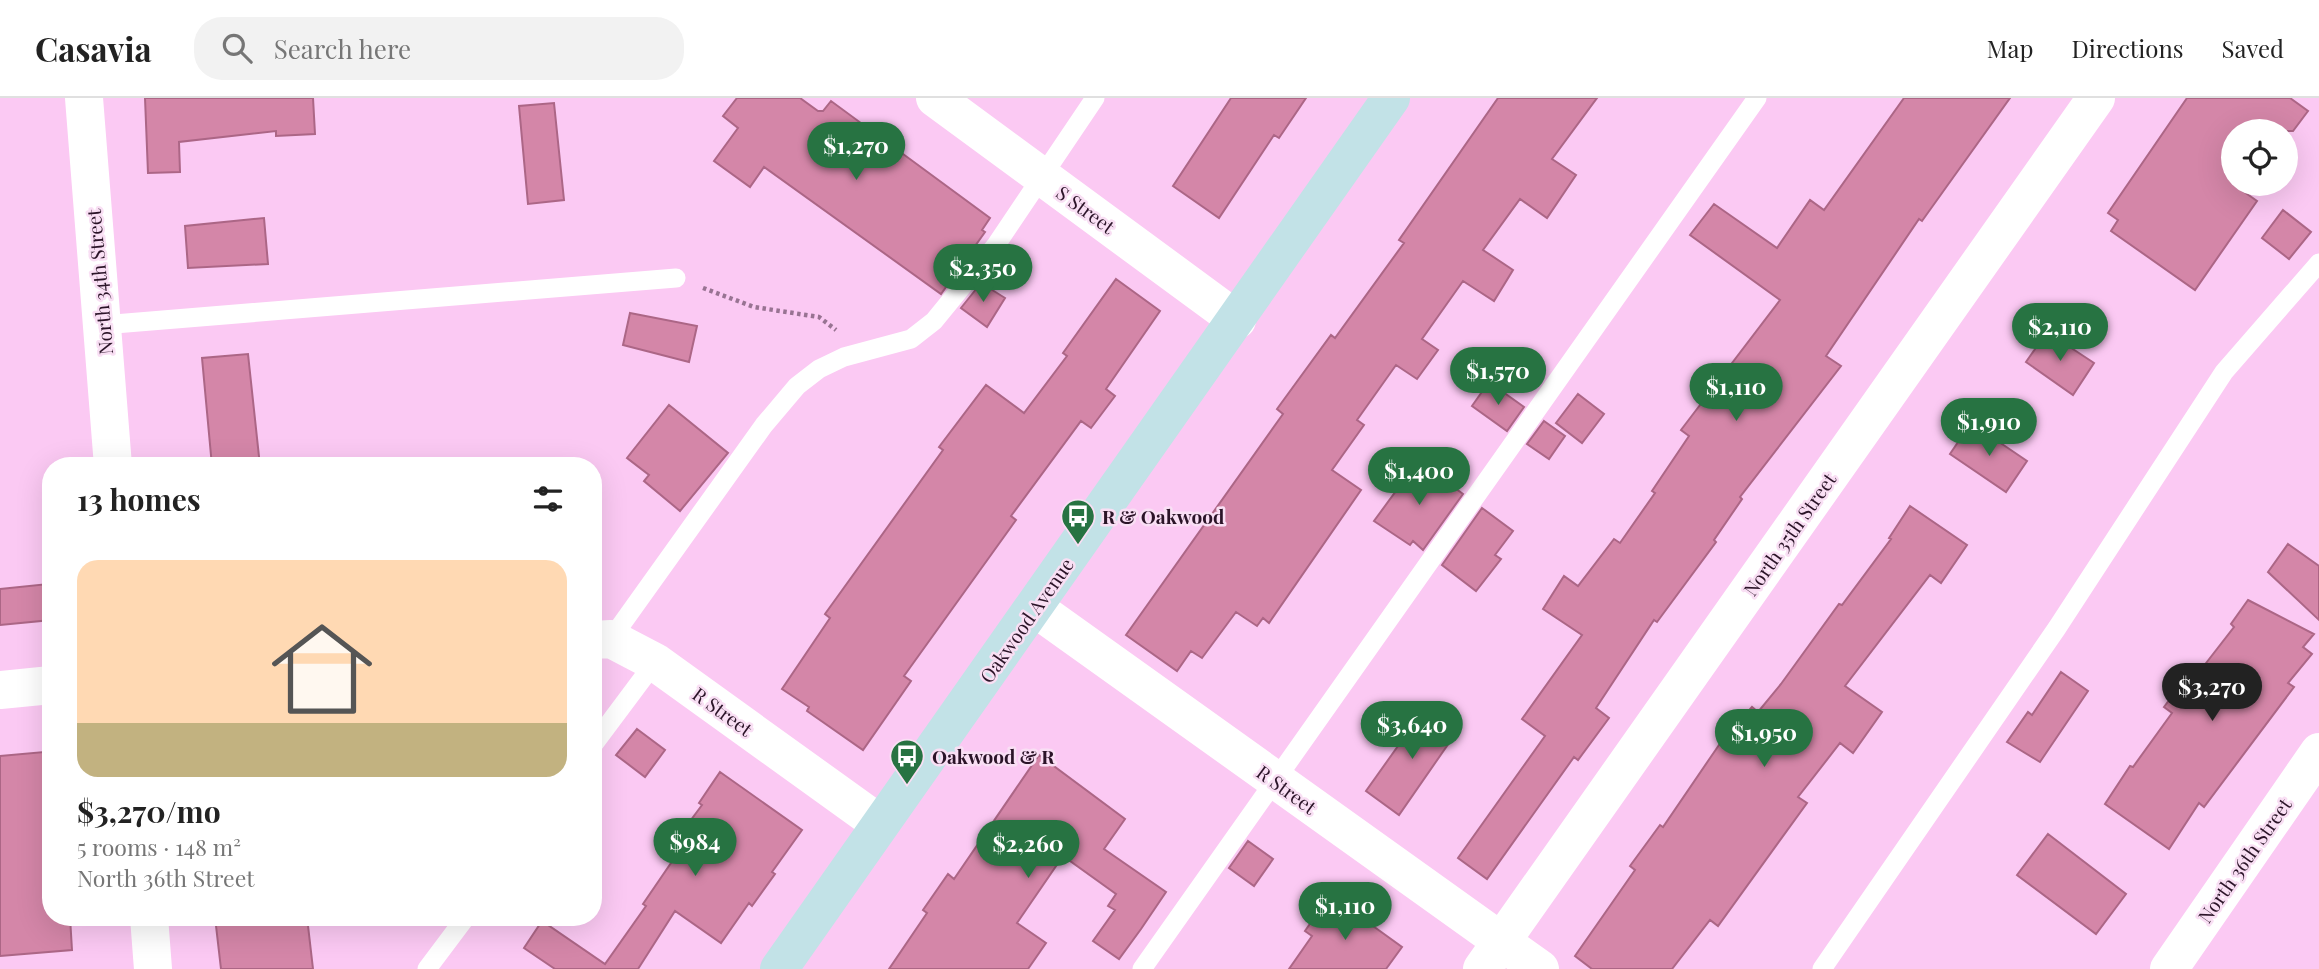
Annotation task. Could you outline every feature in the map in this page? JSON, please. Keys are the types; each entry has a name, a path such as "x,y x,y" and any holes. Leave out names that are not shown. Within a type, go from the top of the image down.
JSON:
{"street":[{"name":"North 34th Street","path":"84,98 112,457"},
{"name":"S Street","path":"935,98 1237,320"},
{"name":"Oakwood Avenue","path":"779,969 1391,98"},
{"name":"North 35th Street","path":"1492,955 2096,98"},
{"name":"R Street","path":"1035,608 1277,781 1492,955 1541,969"},
{"name":"R Street","path":"602,640 655,662 880,824"},
{"path":"0,690 42,686"},
{"name":"North 36th Street","path":"2169,969 2319,752"},
{"path":"150,926 153,969"}],"lane":[{"path":"602,640 764,425 797,386 819,369 844,357 911,339 934,321 996,245 1096,98"},
{"path":"1142,969 1757,98"},
{"path":"1822,969 2057,628 2224,372 2319,263"},
{"path":"102,325 676,278"},
{"path":"602,733 655,662"},
{"path":"427,969 459,926"}],"path":[{"path":"676,278 754,307 819,317 863,353"}],"building":[{"path":"145,98 313,98 315,134 276,136 276,131 179,142 180,172 148,173"},
{"path":"737,98 800,98 818,111 823,111 831,101 990,218 982,230 985,232 941,294 764,167 750,187 714,161 738,128 723,116"},
{"path":"1231,98 1306,98 1279,138 1274,135 1219,218 1173,186"},
{"path":"1498,98 1597,98 1552,159 1576,175 1547,218 1520,199 1483,250 1513,270 1494,301 1463,281 1422,339 1438,350 1417,379 1396,365 1357,420 1364,425 1332,470 1361,490 1269,623 1263,618 1257,626 1236,612 1202,658 1191,651 1177,671 1126,635 1283,414 1277,409 1331,335 1335,338 1404,243 1399,240"},
{"path":"1904,98 2010,98 1922,221 1919,219 1826,356 1841,366 1740,497 1742,499 1714,540 1716,542 1657,622 1654,620 1596,708 1609,718 1578,760 1574,757 1487,879 1458,858 1545,736 1522,719 1582,635 1543,609 1564,576 1578,586 1614,539 1620,543 1655,493 1652,491 1689,436 1681,430 1780,300 1690,235 1714,204 1777,248 1810,200 1824,210"},
{"path":"2187,98 2290,98 2308,111 2298,124 2298,119 2221,119 2221,196 2250,196 2257,201 2195,290 2111,231 2118,220 2108,213"},
{"path":"554,103 564,200 528,204 519,106"},
{"path":"2283,210 2311,232 2289,259 2262,238"},
{"path":"264,218 268,264 188,268 185,226"},
{"path":"1116,279 1160,311 1106,389 1115,396 1091,428 1081,421 1011,516 1016,520 904,676 911,681 863,750 807,711 809,707 782,689 830,618 825,614 943,450 939,447 986,385 1024,413 1067,356 1063,353"},
{"path":"981,283 1005,298 987,327 961,308"},
{"path":"630,313 697,326 689,362 623,345"},
{"path":"2047,332 2094,363 2073,395 2026,362"},
{"path":"248,354 259,457 211,457 202,358"},
{"path":"1489,382 1524,407 1507,431 1472,406"},
{"path":"1578,394 1604,414 1582,443 1556,423"},
{"path":"669,405 728,453 680,511 644,481 649,475 627,458"},
{"path":"1544,421 1565,436 1549,459 1527,444"},
{"path":"1971,423 2027,461 2006,492 1950,454"},
{"path":"1418,461 1463,494 1423,550 1413,541 1410,545 1374,521"},
{"path":"1910,506 1967,545 1941,583 1930,575 1845,686 1882,712 1853,753 1840,743 1798,797 1807,803 1718,926 1710,920 1672,969 1592,969 1575,956 1635,870 1630,866 1660,825 1663,827 1721,742 1752,707 1758,712 1781,684 1839,604 1842,605 1891,539 1889,538"},
{"path":"1482,508 1513,531 1495,555 1501,559 1476,591 1442,565"},
{"path":"2288,544 2319,566 2319,620 2268,572"},
{"path":"42,585 42,621 0,625 0,589"},
{"path":"2248,600 2314,634 2303,647 2312,654 2288,683 2294,687 2204,807 2199,803 2169,849 2105,804 2130,766 2133,767 2172,713 2164,707 2190,672 2196,676 2234,627 2231,624"},
{"path":"2061,672 2088,691 2040,762 2007,742 2028,712 2032,715"},
{"path":"1425,708 1458,730 1399,815 1366,791"},
{"path":"637,729 665,750 645,777 616,755"},
{"path":"42,752 42,926 71,926 72,950 0,956 0,756"},
{"path":"1039,755 1125,819 1104,849 1166,892 1141,929 1119,959 1093,941 1115,910 1108,906 1116,894 1063,856 1017,923 1046,943 1028,969 889,969 927,913 923,910 948,874 954,879"},
{"path":"720,772 802,830 772,872 775,874 752,906 749,903 721,943 675,911 638,969 555,969 524,948 539,926 549,926 605,964 646,906 643,904 673,860 665,855 702,805 699,803"},
{"path":"2048,834 2126,894 2096,934 2017,875"},
{"path":"1248,841 1273,859 1254,886 1229,868"},
{"path":"1330,895 1402,947 1386,969 1289,969 1312,936 1305,931"},
{"path":"216,926 308,926 313,969 221,969"}],"place":[{"name":"R & Oakwood","path":"1078,546"},
{"name":"Oakwood & R","path":"907,786"}]}
